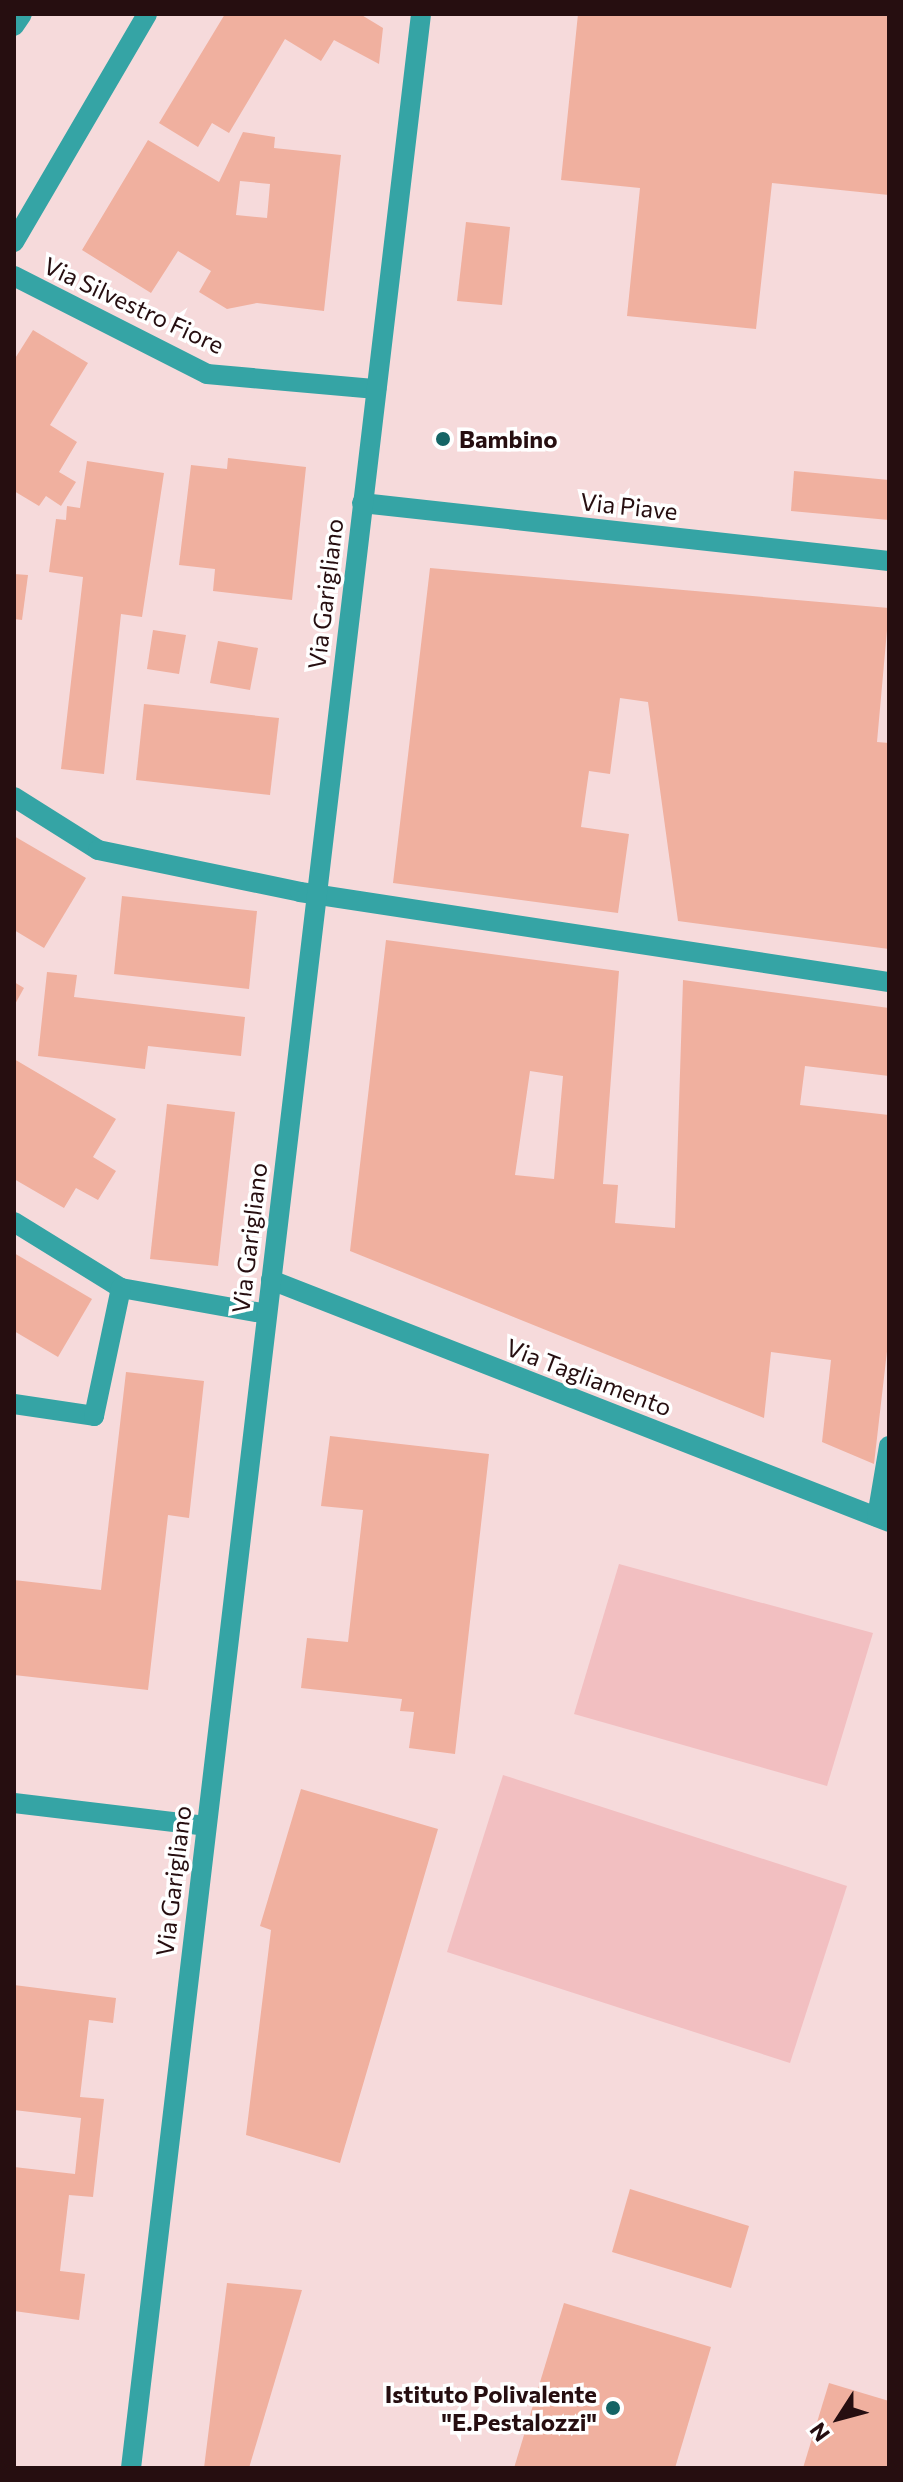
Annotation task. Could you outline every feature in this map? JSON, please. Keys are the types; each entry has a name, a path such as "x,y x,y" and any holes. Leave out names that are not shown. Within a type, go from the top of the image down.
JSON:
{"street":[{"path":"14,26 22,14"},
{"path":"14,242 147,14"},
{"name":"Via Garigliano","path":"131,2468 271,1280 308,894 362,503 421,14"},
{"name":"Via Silvestro Fiore","path":"14,276 207,374 376,389"},
{"name":"Via Piave","path":"362,503 889,561"},
{"path":"14,797 98,850 308,894 889,982"},
{"path":"14,1222 121,1288 267,1314"},
{"name":"Via Tagliamento","path":"271,1280 883,1520"},
{"path":"14,1404 94,1416 121,1288"},
{"path":"883,1520 889,1446"},
{"path":"14,1803 206,1826"}],"shaded area":[{"path":"619,1564 873,1633 827,1786 574,1714"},
{"path":"503,1775 847,1886 790,2063 447,1952"}],"building":[{"path":"225,14 360,14 383,28 379,64 334,40 321,61 285,39 229,133 212,123 198,147 159,123"},
{"path":"578,14 889,14 889,195 772,183 756,329 627,316 640,188 561,180"},
{"path":"243,132 275,137 274,148 341,155 324,311 257,303 227,309 199,292 211,271 178,251 151,293 82,250 148,140 219,182","holes":["240,181 270,184 267,218 236,215"]},
{"path":"466,222 510,227 502,305 457,301"},
{"path":"33,330 88,363 50,425 77,442 59,472 76,482 61,506 46,496 39,506 14,491 14,360"},
{"path":"228,458 306,467 292,600 213,591 215,569 179,565 191,465 227,469"},
{"path":"87,461 164,473 142,617 121,614 104,774 61,769 83,577 49,572 56,519 66,520 67,506 80,508"},
{"path":"794,471 889,480 889,520 791,511"},
{"path":"430,568 889,608 877,742 889,743 889,949 678,921 648,702 620,698 610,774 589,771 581,827 629,834 618,913 393,883"},
{"path":"14,574 28,575 22,620 14,619"},
{"path":"153,630 186,635 179,674 147,669"},
{"path":"218,641 258,648 250,690 210,683"},
{"path":"144,704 279,718 270,795 136,780"},
{"path":"14,836 86,878 44,948 14,930"},
{"path":"122,896 257,911 249,989 114,974"},
{"path":"386,940 619,971 603,1184 618,1185 615,1223 675,1228 683,980 889,1008 889,1076 805,1066 800,1105 889,1115 889,1334 874,1464 822,1442 831,1360 771,1352 764,1418 350,1251","holes":["530,1071 563,1076 554,1179 515,1175"]},
{"path":"47,972 77,975 74,997 245,1017 241,1056 148,1046 145,1069 38,1056"},
{"path":"14,982 24,988 14,1006"},
{"path":"14,1059 116,1119 93,1157 116,1171 98,1200 76,1188 64,1208 14,1179"},
{"path":"167,1104 235,1112 218,1266 150,1259"},
{"path":"14,1253 92,1299 58,1357 14,1331"},
{"path":"126,1372 204,1381 189,1518 168,1515 148,1690 14,1675 14,1580 101,1590"},
{"path":"330,1436 489,1454 455,1754 409,1748 414,1712 400,1711 402,1699 301,1688 307,1638 348,1642 363,1510 321,1506"},
{"path":"301,1789 438,1829 340,2163 246,2135 271,1930 260,1926"},
{"path":"14,1985 116,1998 113,2023 89,2020 80,2097 104,2099 93,2197 69,2195 60,2271 85,2274 79,2320 14,2311 14,2167 75,2174 81,2118 14,2110"},
{"path":"630,2189 749,2226 731,2288 612,2252"},
{"path":"227,2283 302,2290 249,2468 204,2468"},
{"name":"Istituto Polivalente \"E.Pestalozzi\"","path":"564,2303 711,2347 675,2468 514,2468"},
{"path":"829,2383 889,2401 889,2468 803,2468"}],"place":[{"name":"Bambino","path":"443,439"},
{"name":"Istituto Polivalente \"E.Pestalozzi\"","path":"613,2408"}]}
